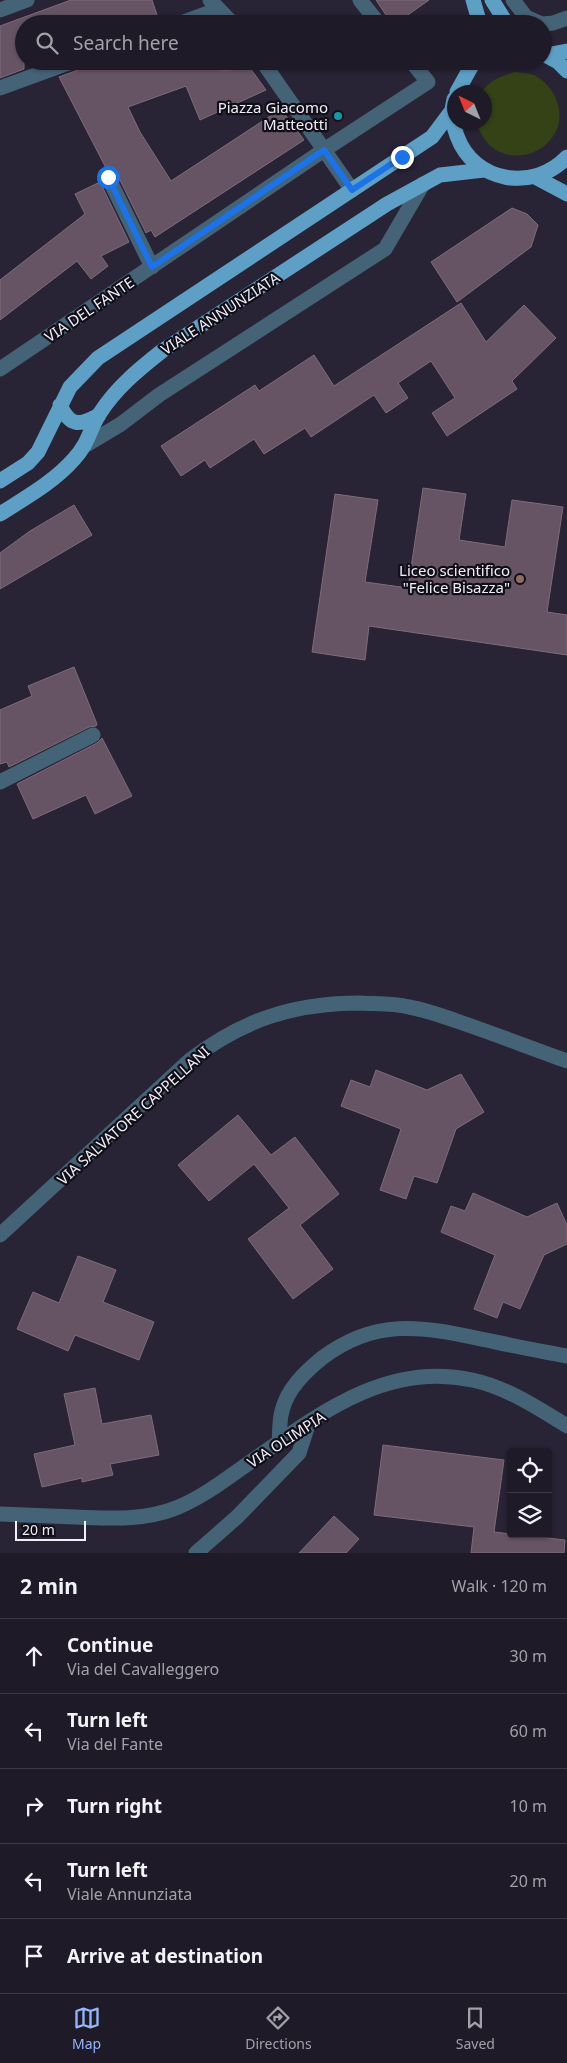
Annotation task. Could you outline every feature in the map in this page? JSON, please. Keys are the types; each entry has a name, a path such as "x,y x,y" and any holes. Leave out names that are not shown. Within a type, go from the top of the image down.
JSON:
{"main road":[{"path":"472,0 477,15"},
{"path":"496,2 502,15"},
{"path":"552,54 567,51"},
{"path":"552,59 567,71"},
{"path":"461,85 470,70"},
{"name":"VIALE ANNUNZIATA","path":"0,481 28,463 38,452 70,387 98,358 432,137 447,114"},
{"path":"458,130 461,145 471,159 484,170 500,177 517,179 535,177 552,170 567,157"},
{"name":"VIALE ANNUNZIATA","path":"0,514 41,487 72,461 86,445 99,415 112,396 131,376 162,351 387,204 440,175 484,170"},
{"path":"535,177 567,194"},
{"path":"60,405 65,415 74,422 85,423 99,415"}],"street":[{"path":"0,10 27,0"},
{"path":"360,0 372,15"},
{"path":"513,0 524,15"},
{"path":"194,15 214,4 224,15"},
{"path":"552,23 567,18"},
{"path":"0,88 49,70"},
{"path":"268,70 352,190"},
{"name":"VIA DEL FANTE","path":"0,369 428,82 418,70"},
{"path":"108,177 152,267"},
{"path":"86,445 121,424 159,395 385,249 423,184"},
{"path":"0,782 93,736"},
{"name":"VIA SALVATORE CAPPELLANI","path":"0,1235 190,1060 232,1032 256,1020 282,1012 348,1003 408,1006 567,1061"},
{"path":"279,1442 282,1412 290,1390 313,1365 334,1349 360,1336 388,1329 416,1327 442,1330 567,1356"},
{"name":"VIA OLIMPIA","path":"0,1514 118,1518 159,1514 177,1507 220,1484 279,1442 365,1390 390,1382 418,1377 449,1376 474,1380 529,1404 567,1426"},
{"path":"196,1553 237,1517 300,1453 310,1422"}],"green space":[{"path":"515,72 534,75 553,92 559,108 560,116 555,133 544,146 529,154 504,154 492,148 480,130 492,130 492,85 487,85 505,75"}],"building":[{"path":"71,0 152,0 157,15 30,15"},
{"path":"376,0 429,0 408,15 386,15"},
{"path":"15,21 15,70 21,70 0,78 0,26"},
{"path":"78,70 251,70 266,90 200,120 186,86 128,107 140,132 171,181 281,109 304,140 155,237 151,230 146,233 116,172 113,169 106,168 59,77"},
{"path":"100,182 129,242 101,256 108,266 91,279 77,261 0,320 0,280 85,214 75,194"},
{"path":"512,208 527,214 538,225 531,247 457,302 431,262"},
{"path":"461,303 486,342 524,305 556,338 512,381 517,389 447,436 432,413 455,398 431,361 398,383 408,398 386,413 374,395 311,437 305,428 264,454 254,439 210,468 205,460 181,476 161,446 255,385 259,391 314,355 334,386"},
{"path":"423,488 466,494 459,540 505,547 512,500 563,507 547,612 567,615 567,655 369,626 365,660 312,652 335,494 378,500 365,582 408,588"},
{"path":"74,505 92,535 0,589 0,553 30,531"},
{"path":"74,667 97,724 96,726 89,727 9,767 7,762 0,764 0,710 32,696 28,686"},
{"path":"102,738 132,796 95,814 86,795 33,819 17,784 97,743"},
{"path":"376,1070 427,1090 461,1074 484,1112 456,1129 437,1183 414,1176 406,1199 380,1190 401,1129 341,1106 351,1080 370,1087"},
{"path":"238,1115 271,1155 295,1137 339,1194 300,1225 333,1269 293,1299 248,1239 289,1208 254,1164 209,1201 178,1165"},
{"path":"473,1193 527,1217 557,1203 567,1225 567,1244 544,1255 520,1309 503,1302 497,1318 474,1309 495,1255 441,1232 451,1206 465,1211"},
{"path":"78,1256 116,1270 103,1302 154,1322 139,1360 75,1335 68,1351 17,1329 33,1292 59,1303"},
{"path":"95,1388 102,1424 151,1415 159,1455 110,1464 113,1475 82,1482 82,1478 42,1487 34,1454 75,1445 64,1394"},
{"path":"383,1445 504,1460 494,1532 507,1533 507,1538 565,1540 564,1553 471,1553 474,1527 374,1515"},
{"path":"334,1516 359,1539 346,1553 299,1553"}],"place":[{"name":"Piazza Giacomo Matteotti","path":"338,116"},
{"name":"Liceo scientifico \"Felice Bisazza\"","path":"520,579"}],"route":[{"path":"108,177 152,267 324,150 352,190 402,157"}]}
